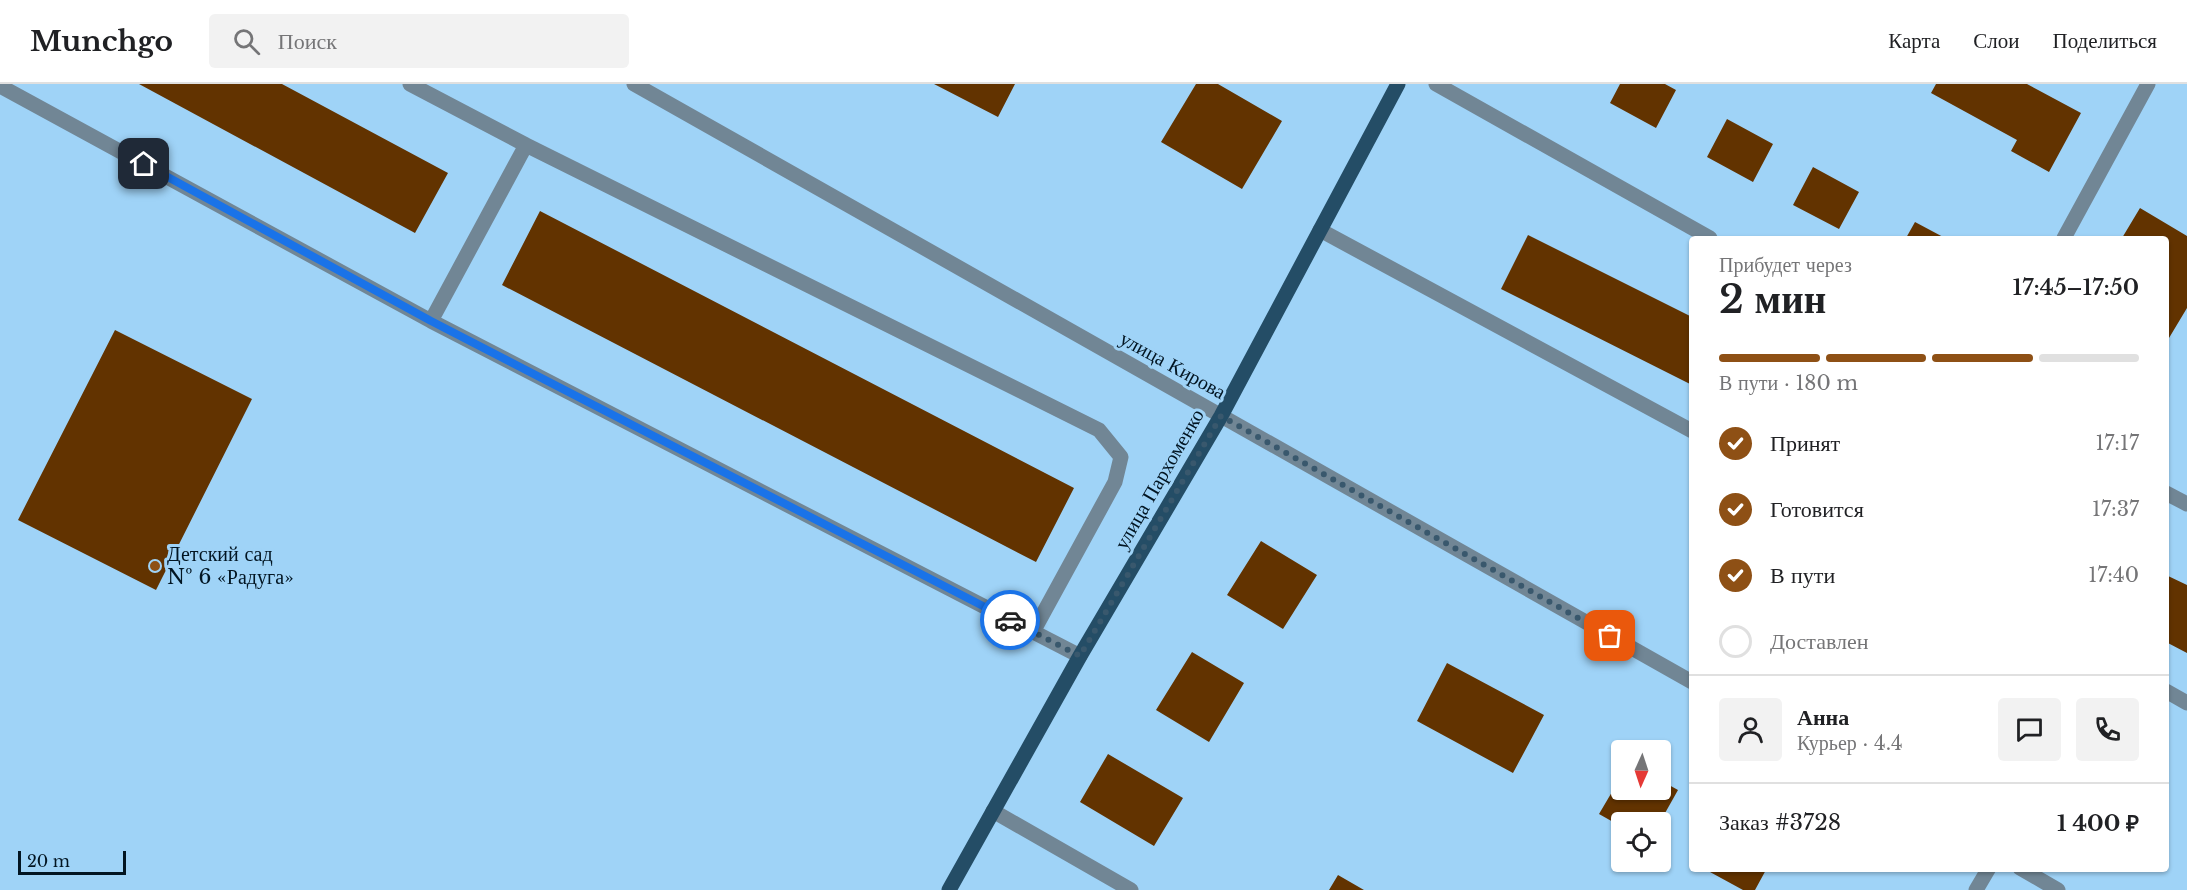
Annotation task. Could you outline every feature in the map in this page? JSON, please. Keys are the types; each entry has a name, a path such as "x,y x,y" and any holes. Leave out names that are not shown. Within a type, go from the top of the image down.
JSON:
{"main road":[{"name":"улица Пархоменко","path":"949,890 1080,656 1221,416 1398,84"}],"street":[{"path":"410,84 526,145 1099,430 1121,457 1115,482 1033,632"},
{"name":"улица Кирова","path":"634,84 1689,680"},
{"path":"1436,84 1706,236"},
{"path":"2065,236 2148,84"},
{"path":"0,86 431,321 1080,656"},
{"path":"431,321 526,145"},
{"path":"1320,230 1689,429"},
{"path":"2169,495 2187,504"},
{"path":"2169,693 2187,703"},
{"path":"993,811 1131,890"},
{"path":"1976,890 1987,872"},
{"path":"2027,872 2058,890"}],"building":[{"path":"139,84 282,84 448,173 415,233"},
{"path":"934,84 1015,84 998,117"},
{"path":"1196,84 1218,84 1282,121 1242,189 1161,142"},
{"path":"1620,84 1665,84 1676,90 1656,128 1610,103"},
{"path":"1936,84 2027,84 2081,113 2049,172 2011,151 2017,140 1931,93"},
{"path":"1727,119 1773,144 1753,182 1707,157"},
{"path":"1813,167 1859,192 1839,229 1793,205"},
{"path":"2140,208 2187,236 2187,308 2169,338 2169,236 2123,236"},
{"path":"540,211 1074,488 1036,562 502,285"},
{"path":"1915,222 1941,236 1907,236"},
{"path":"1528,235 1689,316 1689,383 1501,289"},
{"path":"115,330 252,399 156,590 18,520"},
{"path":"1261,541 1317,575 1283,629 1227,595"},
{"path":"2169,576 2187,585 2187,653 2169,644"},
{"path":"1192,652 1244,683 1209,742 1156,710"},
{"path":"1447,663 1544,715 1513,773 1417,721"},
{"path":"1108,754 1183,798 1154,846 1080,802"},
{"path":"1671,786 1678,790 1666,812 1611,812 1611,821 1599,814 1611,794 1611,800 1671,800"},
{"path":"1710,872 1765,872 1755,890 1743,890"},
{"path":"1338,875 1364,890 1329,890"}],"way so far":[{"path":"1010,620 1080,656 1221,416 1610,636"}],"place":[{"name":"Детский сад № 6 «Радуга»","path":"155,566"}],"route":[{"path":"144,164 431,321 1010,620"}]}
